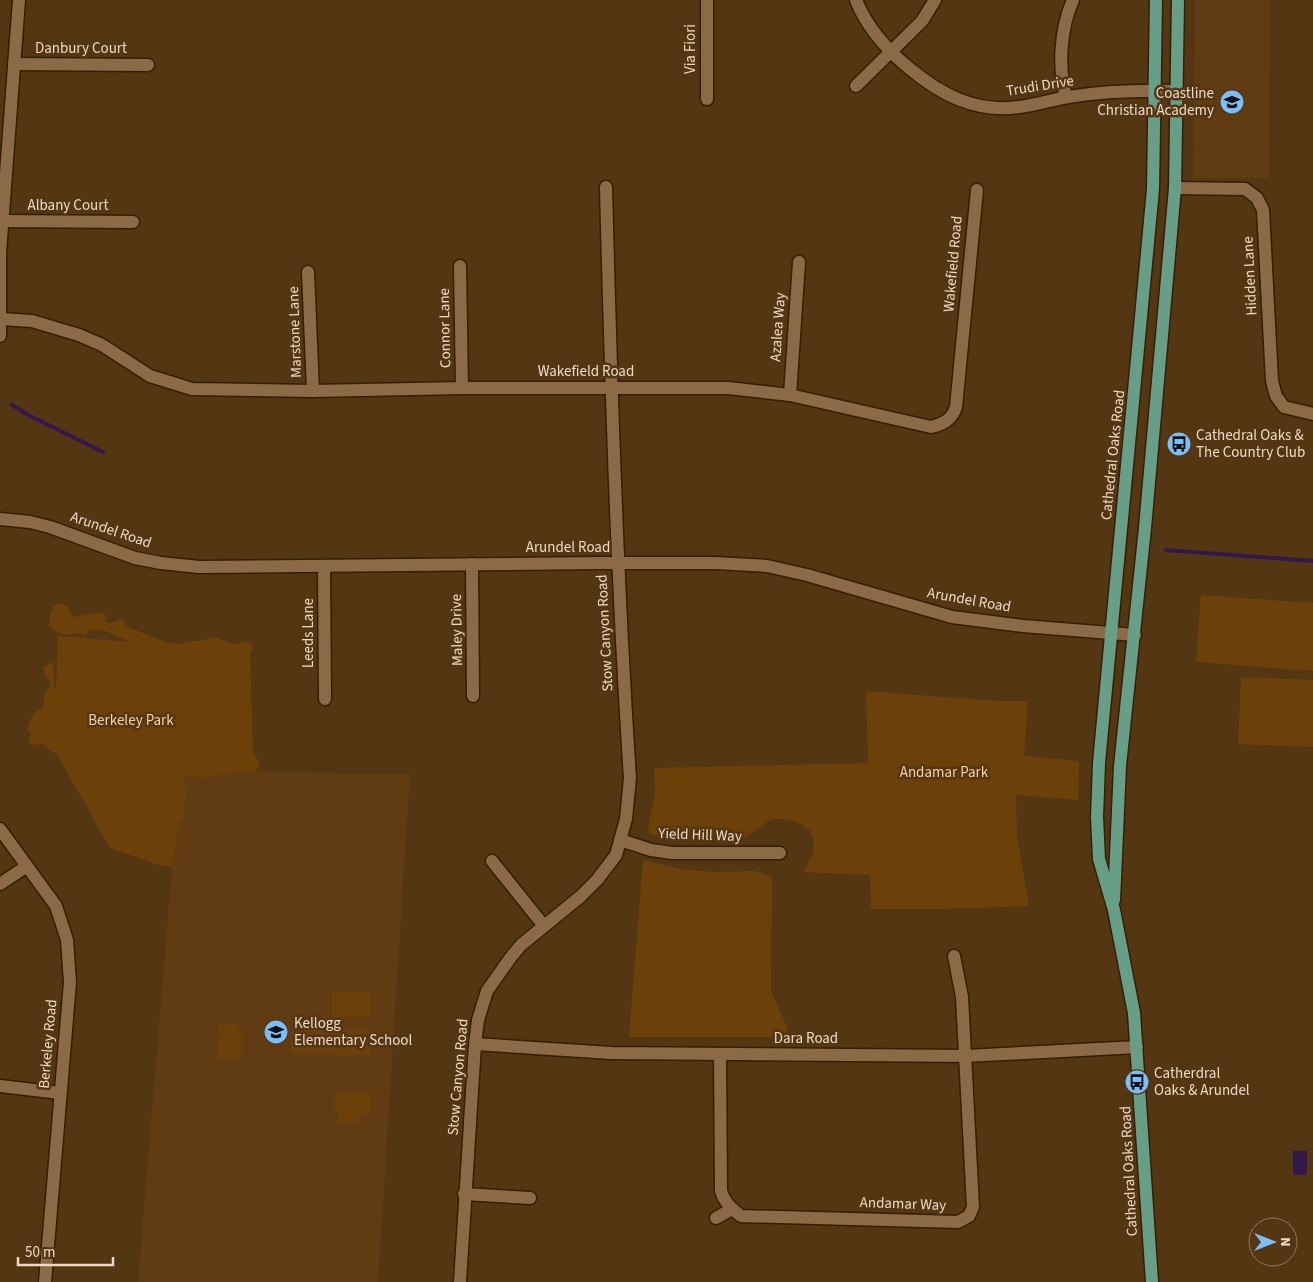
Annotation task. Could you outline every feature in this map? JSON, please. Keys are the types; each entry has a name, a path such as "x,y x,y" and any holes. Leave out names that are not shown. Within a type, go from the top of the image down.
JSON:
{"main road":[{"name":"Cathedral Oaks Road","path":"1152,1282 1134,1013 1114,910 1099,859 1097,817 1099,763 1153,189 1156,0"},
{"name":"Cathedral Oaks Road","path":"1114,910 1120,766 1135,635 1175,188 1178,0"}],"street":[{"path":"0,336 3,221 19,0"},
{"name":"Via Fiori","path":"707,0 707,99"},
{"name":"Trudi Drive","path":"856,0 862,15 891,53 931,86 955,99 980,108 1021,107 1066,97 1155,90 1178,91"},
{"path":"856,86 922,20 935,0"},
{"path":"1066,97 1061,67 1063,37 1073,0"},
{"name":"Danbury Court","path":"14,64 148,64"},
{"name":"Stow Canyon Road","path":"460,1282 464,1194 475,1044 478,1020 487,991 516,951 597,880 616,855 626,819 630,778 618,563 606,187"},
{"name":"Hidden Lane","path":"1175,188 1245,189 1257,198 1263,210 1272,382 1276,396 1284,407 1313,414"},
{"name":"Wakefield Road","path":"1,319 32,321 79,335 102,345 150,376 171,384 213,390 728,388 790,395 931,427 944,424 954,414 956,407 976,190"},
{"name":"Albany Court","path":"3,221 133,222"},
{"name":"Azalea Way","path":"790,395 799,262"},
{"name":"Connor Lane","path":"460,266 462,388"},
{"name":"Marstone Lane","path":"308,272 313,391"},
{"name":"Arundel Road","path":"0,519 30,522 50,527 98,546 161,563 199,567 618,563 715,563 767,566 807,575 952,617 1023,626 1135,635"},
{"name":"Maley Drive","path":"472,564 474,696"},
{"name":"Leeds Lane","path":"324,567 325,699"},
{"name":"Berkeley Road","path":"0,830 56,906 64,930 70,959 70,982 45,1282"},
{"name":"Yield Hill Way","path":"620,840 651,850 672,853 780,853"},
{"path":"492,861 544,926"},
{"path":"0,884 26,866"},
{"name":"Andamar Way","path":"732,1209 741,1216 749,1217 958,1222 973,1219 962,997 954,956"},
{"name":"Dara Road","path":"475,1044 611,1053 966,1056 1137,1047"},
{"path":"716,1218 732,1209 721,1191 720,1054"},
{"path":"0,1086 60,1092"},
{"path":"464,1194 530,1198"}],"shaded area":[{"name":"Coastline Christian Academy","path":"1195,0 1270,0 1269,178 1193,178"},
{"name":"Kellogg Elementary School","path":"254,772 410,774 378,1282 138,1282 172,867 183,777"},
{"path":"1293,1151 1307,1151 1307,1175 1293,1175"}],"green space":[{"path":"1201,595 1313,603 1313,671 1196,662"},
{"name":"Berkeley Park","path":"59,603 69,607 74,617 102,612 106,616 105,622 110,623 122,619 126,622 125,626 166,642 181,644 217,637 231,644 249,642 253,648 250,654 253,750 260,765 253,772 216,775 202,779 198,776 183,777 186,789 184,818 178,824 172,867 156,864 110,848 55,751 53,753 42,744 31,745 28,741 31,733 27,729 34,712 43,706 44,695 50,687 50,679 47,679 43,667 52,662 56,690 58,636 131,642 103,630 91,629 85,635 75,633 68,635 58,632 49,626 52,609"},
{"path":"1241,677 1313,680 1313,747 1238,744"},
{"name":"Andamar Park","path":"866,691 996,701 1028,701 1024,756 1079,761 1078,800 1016,795 1017,836 1029,906 871,909 870,875 803,872 812,855 814,843 810,831 802,824 785,819 771,819 748,836 650,835 648,827 655,792 654,768 868,763"},
{"path":"643,860 680,869 715,872 755,871 772,877 771,991 787,1027 787,1037 629,1037"},
{"path":"332,992 370,993 370,1017 332,1017"},
{"path":"219,1024 236,1024 241,1031 241,1058 218,1058"},
{"path":"291,1029 330,1030 330,1054 291,1054"},
{"path":"331,1030 370,1030 370,1055 331,1055"},
{"path":"335,1093 370,1093 370,1115 360,1115 360,1122 339,1122 339,1112 335,1112"}],"waterway":[{"path":"12,405 28,415 103,452"},
{"path":"1166,550 1313,561"}],"place":[{"name":"Coastline Christian Academy","path":"1232,102"},
{"name":"Cathedral Oaks & The Country Club","path":"1179,444"},
{"name":"Kellogg Elementary School","path":"276,1032"},
{"name":"Catherdral Oaks & Arundel","path":"1137,1082"}]}
